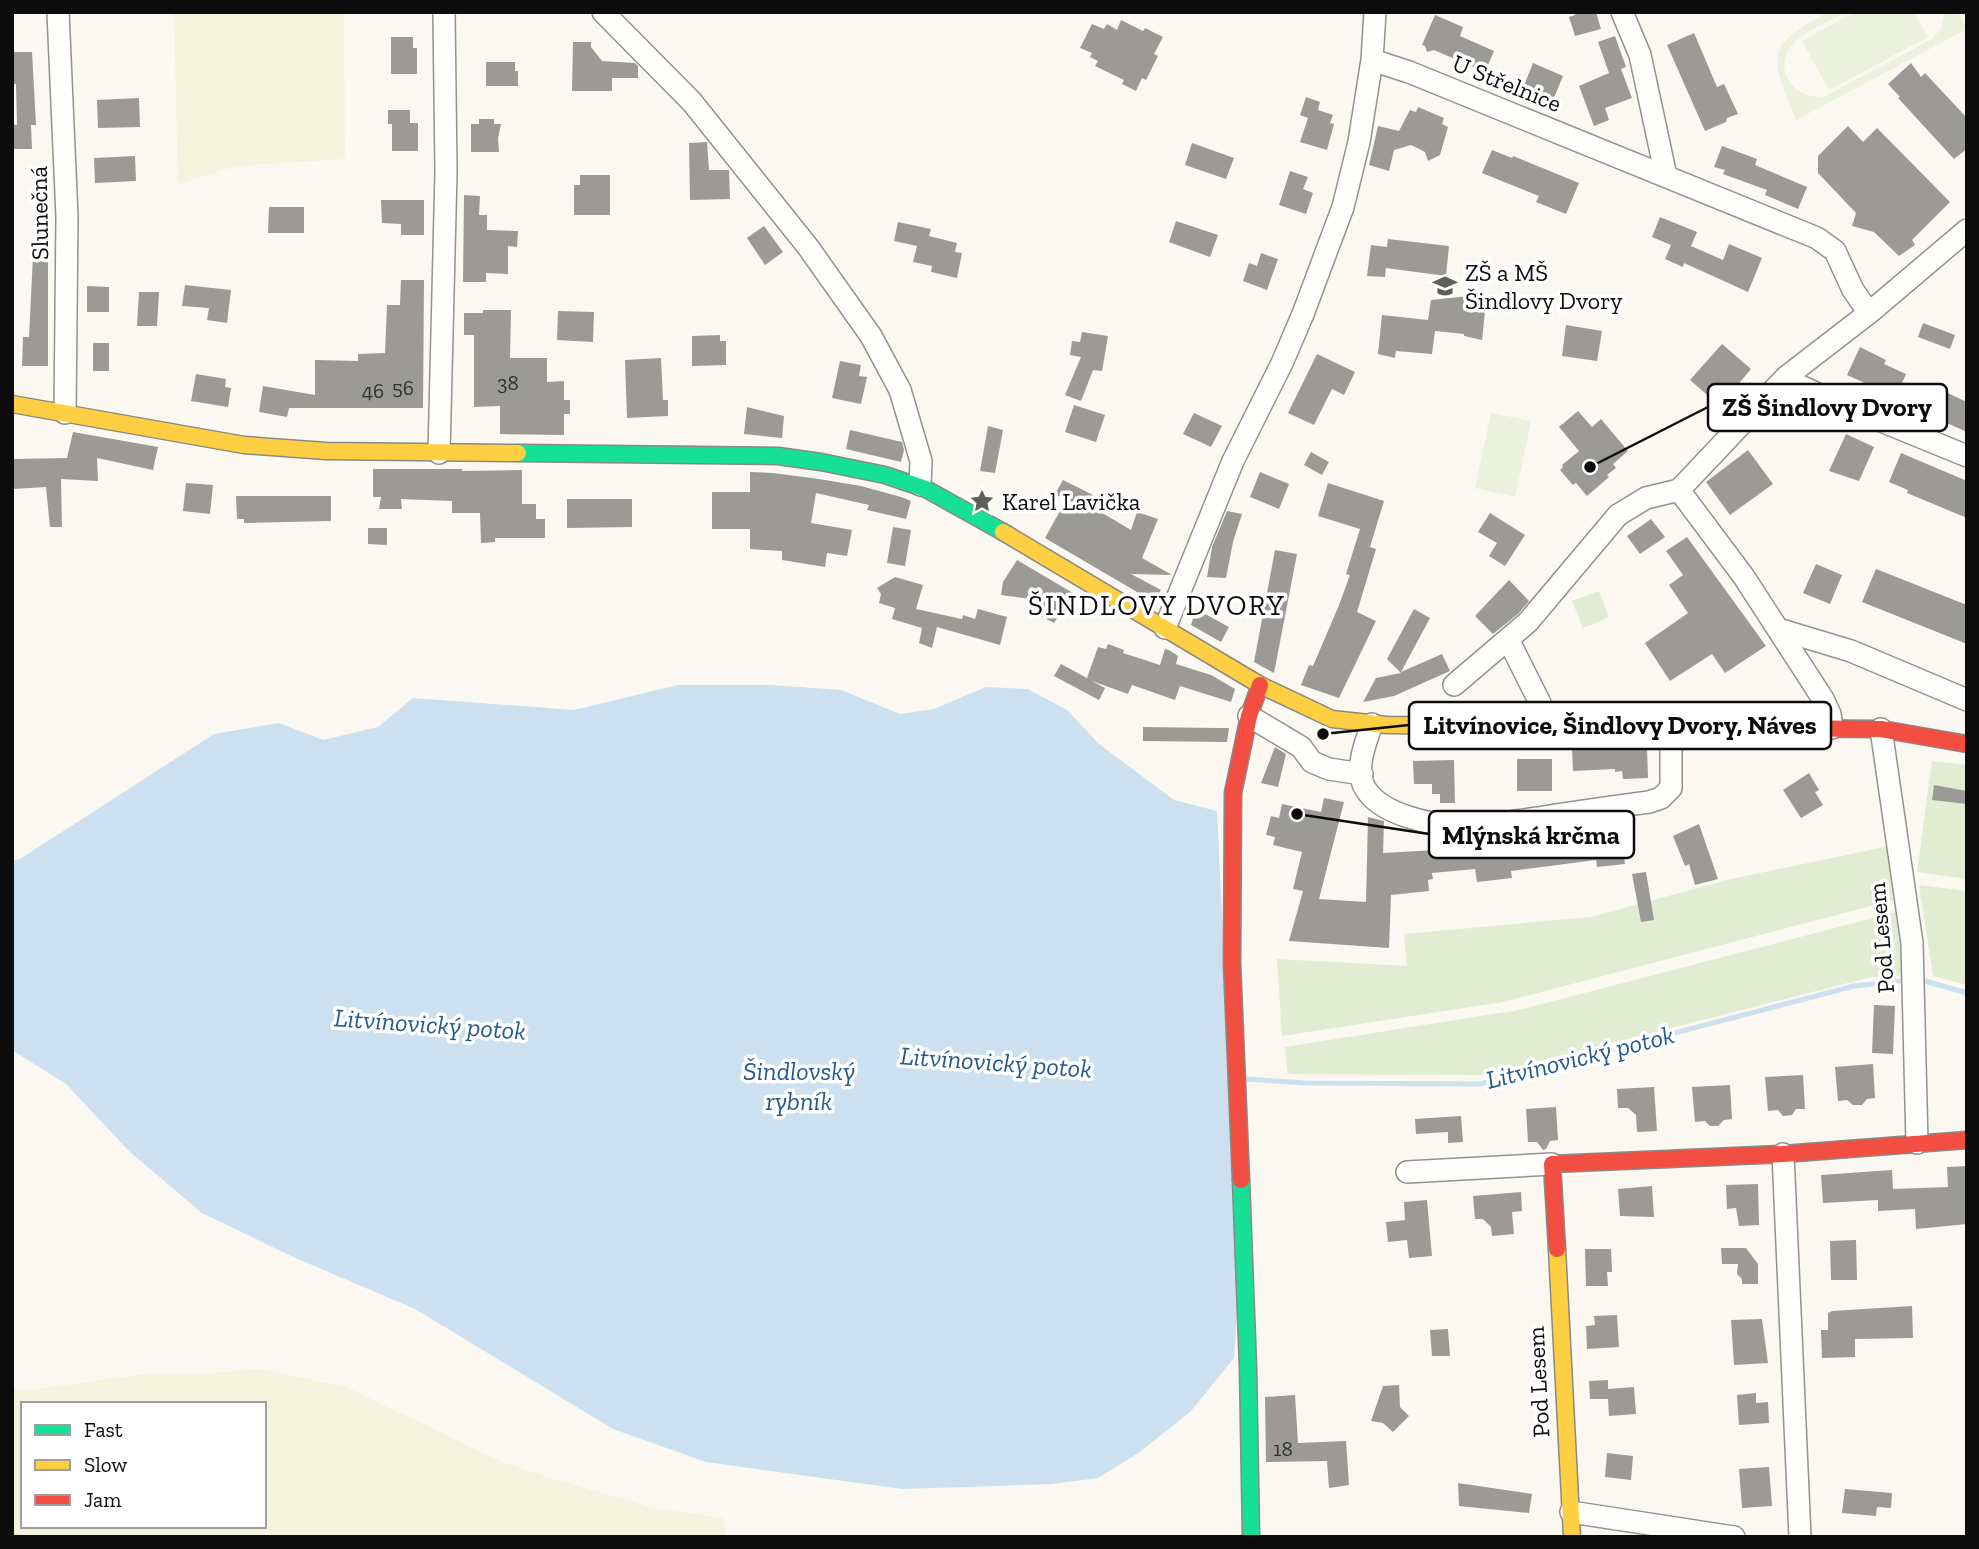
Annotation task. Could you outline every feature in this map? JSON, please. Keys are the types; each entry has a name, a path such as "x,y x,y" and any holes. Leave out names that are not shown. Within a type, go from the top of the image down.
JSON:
{"street":[{"name":"Slunečná","path":"58,12 67,217 65,413"},
{"path":"439,453 446,172 444,12"},
{"path":"603,12 692,102 808,247 871,335 900,390 921,461 920,485"},
{"path":"1165,628 1233,461 1282,363 1343,206 1359,142 1372,60 1375,12"},
{"path":"1622,12 1640,55 1667,176"},
{"name":"U Střelnice","path":"1372,60 1409,72 1817,238 1835,251 1853,290 1868,313"},
{"path":"1454,685 1528,622 1618,515 1646,498 1679,490 1786,377 1967,230"},
{"path":"1786,377 1837,404 1967,456"},
{"path":"12,404 244,445 326,451 778,456 838,464 920,485 1093,584 1260,685 1332,719 1372,724 1881,729 1967,744"},
{"path":"1679,490 1744,577 1778,629 1823,699 1830,714 1832,728"},
{"path":"1778,629 1851,651 1967,700"},
{"path":"1508,639 1539,702 1539,726"},
{"path":"1251,1537 1248,1367 1232,963 1233,793 1249,716 1260,685"},
{"path":"1249,716 1301,747 1312,762 1329,769 1362,774"},
{"path":"1372,724 1361,765 1363,784 1382,807 1432,823 1462,826 1649,802 1661,798 1671,788 1671,726"},
{"name":"Pod Lesem","path":"1881,729 1912,943 1917,1143"},
{"path":"1407,1172 1783,1154 1967,1140"},
{"path":"1783,1154 1800,1537"},
{"name":"Pod Lesem","path":"1552,1164 1572,1537"},
{"path":"1571,1512 1734,1537"}],"green space":[{"path":"174,12 344,12 345,159 236,166 178,184"},
{"path":"1828,12 1846,12 1798,39 1787,54 1784,64 1785,73 1796,89 1815,97 1826,96 1932,39 1941,29 1945,12 1958,12 1967,29 1796,120 1781,81 1778,55 1782,45 1792,35"},
{"path":"1855,12 1914,12 1928,37 1829,90 1802,41"},
{"path":"1491,413 1531,421 1515,497 1475,488"},
{"path":"1599,591 1609,617 1583,628 1572,601"},
{"path":"1932,761 1967,765 1967,879 1917,872"},
{"path":"1890,846 1898,899 1503,1002 1282,1036 1277,959 1407,966 1404,934 1591,917 1731,879"},
{"path":"1919,885 1967,891 1967,985 1933,976"},
{"path":"1900,911 1908,975 1872,977 1485,1075 1288,1074 1285,1047 1519,1010"},
{"path":"258,1369 346,1387 502,1462 654,1508 723,1518 726,1537 12,1537 12,1388 31,1390 146,1374"}],"water":[{"name":"Šindlovský rybník","path":"678,685 771,685 841,690 900,714 934,709 986,687 1028,689 1067,710 1099,744 1174,800 1217,811 1239,1279 1234,1358 1191,1411 1140,1452 1098,1478 1052,1484 902,1489 706,1462 613,1429 415,1309 291,1256 202,1213 130,1152 66,1084 12,1050 12,861 20,859 214,734 279,723 323,740 378,727 413,698 574,710"}],"building":[{"path":"1574,12 1596,12 1601,29 1575,36 1569,17 1575,15"},
{"path":"1435,15 1463,27 1460,36 1494,51 1485,72 1434,50 1427,52 1422,45"},
{"path":"1121,20 1163,37 1154,54 1158,56 1146,80 1142,78 1136,91 1122,84 1124,80 1095,66 1098,61 1090,57 1092,53 1080,48 1092,24 1104,29 1107,24 1117,30"},
{"path":"1694,33 1717,87 1724,84 1738,114 1705,131 1667,45"},
{"path":"1615,36 1626,67 1621,69 1632,98 1605,108 1609,120 1594,126 1579,86 1609,73 1598,42"},
{"path":"391,37 413,37 413,48 417,48 417,74 391,74"},
{"path":"573,42 591,42 591,47 602,61 635,63 638,66 638,78 612,78 612,91 572,91"},
{"path":"12,52 32,52 36,125 31,125 32,149 12,149 12,125 17,125 16,84 12,84"},
{"path":"486,62 515,62 518,86 486,86"},
{"path":"1533,63 1563,76 1553,100 1523,88"},
{"path":"1911,63 1921,77 1925,73 1967,118 1967,149 1954,159 1888,84"},
{"path":"1306,97 1320,102 1318,110 1333,115 1330,123 1334,124 1327,150 1300,142 1308,118 1300,115"},
{"path":"139,98 140,127 98,128 97,100"},
{"path":"1418,107 1444,118 1442,124 1448,127 1440,155 1428,161 1425,152 1411,145 1394,150 1389,171 1369,165 1378,126 1399,131 1410,110 1416,112"},
{"path":"388,110 410,110 410,123 418,123 418,151 392,151 392,124 388,124"},
{"path":"479,119 494,119 494,124 501,124 499,152 471,152 471,124 479,124"},
{"path":"1848,126 1863,142 1877,128 1950,202 1912,240 1915,245 1899,256 1874,232 1852,226 1856,213 1818,173 1818,156"},
{"path":"707,142 709,170 729,170 730,199 690,200 689,143"},
{"path":"1192,143 1234,158 1226,179 1185,165"},
{"path":"1722,146 1757,159 1755,165 1807,187 1798,209 1765,195 1767,190 1723,174 1725,170 1714,167"},
{"path":"1492,150 1579,183 1566,214 1536,202 1539,196 1482,173"},
{"path":"135,156 136,181 95,183 94,158"},
{"path":"1290,171 1308,177 1303,189 1313,193 1306,214 1279,205"},
{"path":"580,175 610,175 610,215 574,215 574,185 580,185"},
{"path":"464,195 480,196 479,215 487,215 487,230 518,231 517,247 508,246 508,274 486,273 486,282 463,282"},
{"path":"381,200 424,200 424,235 401,235 401,224 382,223"},
{"path":"269,207 304,207 304,233 268,233"},
{"path":"1660,217 1697,232 1691,246 1723,260 1729,244 1762,258 1748,292 1684,263 1683,267 1665,259 1671,245 1652,237"},
{"path":"1176,221 1218,235 1210,257 1169,242"},
{"path":"898,222 931,229 929,236 957,243 955,252 962,253 957,278 931,272 932,266 913,262 917,246 894,241"},
{"path":"764,226 783,252 765,265 747,238"},
{"path":"1388,239 1449,246 1446,276 1386,268 1385,277 1367,276 1371,245 1387,247"},
{"path":"1261,253 1278,259 1267,290 1243,281 1249,263 1257,266"},
{"path":"33,256 48,256 48,366 22,366 23,337 29,337"},
{"path":"401,280 424,280 423,408 289,408 287,417 259,412 263,386 315,395 315,360 358,361 358,354 385,353 387,305 400,305"},
{"path":"185,285 231,290 227,323 207,320 209,308 182,306"},
{"path":"87,286 109,287 109,312 87,312"},
{"path":"139,292 159,292 157,326 137,326"},
{"path":"1469,296 1469,300 1486,302 1482,340 1464,334 1435,331 1432,354 1396,351 1395,358 1378,354 1382,315 1428,320 1431,300"},
{"path":"483,310 511,310 510,358 547,358 547,382 564,381 564,400 570,400 570,414 564,414 564,435 500,434 500,406 474,407 474,335 464,335 464,313 483,313"},
{"path":"558,311 594,312 593,342 557,340"},
{"path":"1923,323 1955,335 1950,349 1918,337"},
{"path":"1566,325 1602,331 1597,361 1562,356"},
{"path":"1082,332 1108,336 1102,371 1093,370 1081,401 1065,395 1081,357 1070,355 1072,341 1080,342"},
{"path":"720,335 720,341 726,341 726,365 692,366 692,336"},
{"path":"93,343 109,343 109,371 93,371"},
{"path":"1722,344 1751,369 1720,406 1690,380"},
{"path":"1860,347 1886,360 1884,364 1906,374 1896,397 1847,375"},
{"path":"1317,354 1355,372 1344,395 1332,389 1314,425 1288,413"},
{"path":"661,358 663,400 668,400 668,416 627,418 625,360"},
{"path":"840,361 861,365 859,376 867,377 861,404 832,398"},
{"path":"196,374 226,379 225,387 231,388 228,407 191,401"},
{"path":"1928,384 1967,402 1967,432 1918,410"},
{"path":"1074,405 1105,415 1096,442 1065,432"},
{"path":"747,407 784,416 782,438 744,434"},
{"path":"1578,411 1592,427 1601,419 1628,451 1613,464 1616,468 1607,475 1609,477 1587,496 1560,470 1562,465 1579,451 1559,427"},
{"path":"1194,413 1222,426 1211,447 1183,434"},
{"path":"988,426 1003,430 995,473 980,471"},
{"path":"850,430 902,442 904,450 901,462 846,449"},
{"path":"73,432 158,447 153,470 97,458 98,481 61,479 62,527 50,527 46,487 13,489 12,459 67,458"},
{"path":"1846,434 1874,447 1859,481 1829,471"},
{"path":"1748,450 1773,484 1730,515 1706,482"},
{"path":"1311,452 1329,462 1322,475 1304,465"},
{"path":"1901,453 1967,481 1967,518 1907,493 1908,490 1889,482"},
{"path":"373,469 522,470 522,504 536,504 536,519 545,519 545,538 495,538 495,542 481,543 480,513 452,513 452,501 401,499 402,509 379,509 381,497 373,497"},
{"path":"750,472 861,486 911,501 906,519 867,510 869,505 816,493 811,523 852,530 847,556 827,553 825,567 782,560 782,551 750,549 750,529 712,529 712,492 750,492"},
{"path":"1260,472 1289,484 1279,509 1250,497"},
{"path":"1063,480 1093,495 1089,505 1131,530 1137,512 1158,519 1142,558 1172,575 1131,574 1161,590 1154,602 1045,538 1066,500 1055,494"},
{"path":"186,483 213,485 210,514 183,511"},
{"path":"1328,483 1384,501 1370,547 1376,549 1357,612 1376,621 1339,698 1301,685 1309,665 1313,666 1339,605 1350,575 1346,574 1360,529 1318,516"},
{"path":"236,496 331,496 331,521 244,523 244,519 237,519"},
{"path":"567,499 632,499 632,527 567,528"},
{"path":"1227,511 1242,514 1226,578 1207,577 1212,547"},
{"path":"1490,513 1525,535 1505,566 1489,556 1497,543 1478,532"},
{"path":"1651,519 1665,537 1640,554 1627,536"},
{"path":"893,527 911,530 905,566 887,563"},
{"path":"368,528 387,528 387,545 368,544"},
{"path":"1687,537 1766,646 1725,673 1712,654 1670,681 1645,643 1688,613 1669,585 1683,575 1666,551"},
{"path":"1275,550 1297,554 1274,673 1254,662"},
{"path":"1017,560 1073,593 1054,623 1035,613 1037,600 1001,595 1003,582"},
{"path":"1816,564 1842,575 1830,604 1803,593"},
{"path":"1876,569 1967,605 1967,644 1862,602"},
{"path":"895,577 923,585 916,609 962,619 963,615 975,619 978,609 1007,617 1000,645 937,627 932,648 919,643 922,628 892,619 895,608 879,603 881,594 877,588"},
{"path":"1509,580 1529,601 1493,634 1475,616"},
{"path":"1196,609 1229,627 1221,642 1191,625"},
{"path":"1414,609 1430,618 1401,672 1442,654 1450,671 1394,696 1363,702 1376,678 1401,673 1387,659"},
{"path":"1108,644 1124,650 1123,653 1160,665 1165,649 1169,650 1178,656 1176,664 1211,675 1235,689 1231,702 1180,686 1175,700 1132,685 1128,694 1092,681 1105,688 1099,700 1054,676 1061,664 1087,678 1098,647 1106,649"},
{"path":"1143,727 1229,728 1227,742 1143,741"},
{"path":"1275,747 1286,754 1278,787 1261,783"},
{"path":"1572,748 1647,748 1648,778 1623,779 1622,771 1615,772 1615,769 1573,771"},
{"path":"1517,759 1552,759 1552,791 1517,791"},
{"path":"1454,760 1455,803 1440,803 1440,794 1432,794 1432,784 1414,784 1413,761"},
{"path":"1809,773 1819,790 1815,792 1823,805 1801,818 1783,790"},
{"path":"1934,785 1967,791 1967,804 1932,800"},
{"path":"1324,798 1344,802 1319,899 1366,902 1368,817 1384,821 1383,853 1454,849 1454,852 1530,845 1530,841 1626,828 1628,845 1622,846 1625,864 1597,867 1596,860 1511,871 1512,878 1477,882 1475,869 1432,873 1433,879 1428,880 1429,891 1391,895 1389,948 1289,941 1303,891 1293,889 1302,852 1273,845 1275,837 1266,835 1271,816 1279,818 1282,804 1321,812"},
{"path":"1699,824 1718,879 1695,885 1689,864 1685,866 1673,836"},
{"path":"1646,872 1654,920 1641,922 1632,874"},
{"path":"1874,1005 1895,1006 1893,1054 1872,1053"},
{"path":"1873,1064 1875,1098 1867,1099 1862,1105 1853,1105 1847,1100 1838,1101 1835,1067"},
{"path":"1803,1075 1805,1109 1796,1109 1792,1115 1783,1116 1778,1110 1768,1111 1765,1077"},
{"path":"1730,1085 1732,1119 1724,1120 1718,1126 1710,1126 1705,1121 1695,1122 1692,1087"},
{"path":"1654,1087 1657,1131 1637,1132 1636,1115 1628,1108 1618,1108 1617,1089"},
{"path":"1556,1107 1558,1140 1550,1141 1543,1150 1537,1142 1528,1142 1526,1109"},
{"path":"1461,1116 1463,1142 1448,1143 1448,1132 1416,1134 1415,1119"},
{"path":"1967,1166 1967,1224 1916,1229 1915,1209 1878,1211 1878,1200 1823,1203 1821,1175 1892,1170 1893,1189 1948,1187 1947,1167"},
{"path":"1758,1184 1759,1225 1739,1226 1736,1208 1727,1209 1726,1185"},
{"path":"1652,1186 1654,1217 1620,1216 1618,1189"},
{"path":"1521,1192 1522,1211 1512,1212 1514,1234 1492,1236 1491,1227 1483,1219 1475,1219 1473,1196"},
{"path":"1427,1200 1432,1256 1409,1258 1407,1240 1388,1242 1386,1222 1405,1220 1404,1202"},
{"path":"1856,1240 1857,1280 1831,1280 1830,1241"},
{"path":"1721,1248 1746,1248 1758,1264 1758,1284 1742,1284 1742,1279 1737,1274 1738,1264 1722,1264"},
{"path":"1585,1249 1611,1249 1612,1272 1607,1272 1608,1286 1586,1286"},
{"path":"1912,1306 1913,1338 1855,1339 1855,1357 1822,1358 1821,1330 1828,1330 1828,1313"},
{"path":"1617,1315 1619,1347 1587,1349 1586,1326 1595,1325 1594,1316"},
{"path":"1762,1319 1768,1363 1734,1365 1731,1320"},
{"path":"1448,1329 1450,1356 1432,1356 1430,1330"},
{"path":"1608,1380 1608,1389 1634,1387 1636,1414 1609,1416 1608,1399 1590,1399 1589,1381"},
{"path":"1399,1385 1400,1407 1409,1416 1393,1432 1383,1423 1371,1421 1383,1386"},
{"path":"1756,1393 1756,1403 1768,1402 1769,1423 1739,1425 1737,1395"},
{"path":"1295,1395 1298,1443 1346,1441 1349,1485 1329,1488 1327,1461 1266,1462 1265,1397"},
{"path":"1607,1453 1633,1456 1631,1480 1605,1477"},
{"path":"1769,1467 1772,1506 1742,1508 1739,1469"},
{"path":"1458,1483 1532,1494 1529,1513 1459,1506"},
{"path":"1845,1489 1892,1493 1891,1508 1877,1507 1876,1516 1842,1513"}],"waterway":[{"name":"Litvínovický potok","path":"1918,979 1967,993"},
{"name":"Litvínovický potok","path":"1245,1079 1305,1083 1480,1084 1854,986 1908,980"}],"traffic: fast":[{"path":"518,453 778,456 821,462 885,475 926,489 1003,532"},
{"path":"1241,1180 1251,1537"}],"traffic: slow":[{"path":"12,404 244,445 326,451 518,453"},
{"path":"1003,532 1260,685 1332,719 1387,725 1488,726"},
{"path":"1557,1249 1572,1537"}],"traffic: jam":[{"path":"1241,1180 1232,963 1233,793 1249,716 1260,685"},
{"path":"1488,726 1881,729 1967,744"},
{"path":"1557,1249 1552,1164 1783,1154 1967,1140"}],"place":[{"name":"ZŠ a MŠ Šindlovy Dvory","path":"1445,286"},
{"name":"ZŠ Šindlovy Dvory","path":"1590,467"},
{"name":"Karel Lavička","path":"982,501"},
{"name":"Litvínovice, Šindlovy Dvory, Náves","path":"1323,734"},
{"name":"Mlýnská krčma","path":"1297,814"}],"district":[{"name":"ŠINDLOVY DVORY","path":"1157,605"}]}
